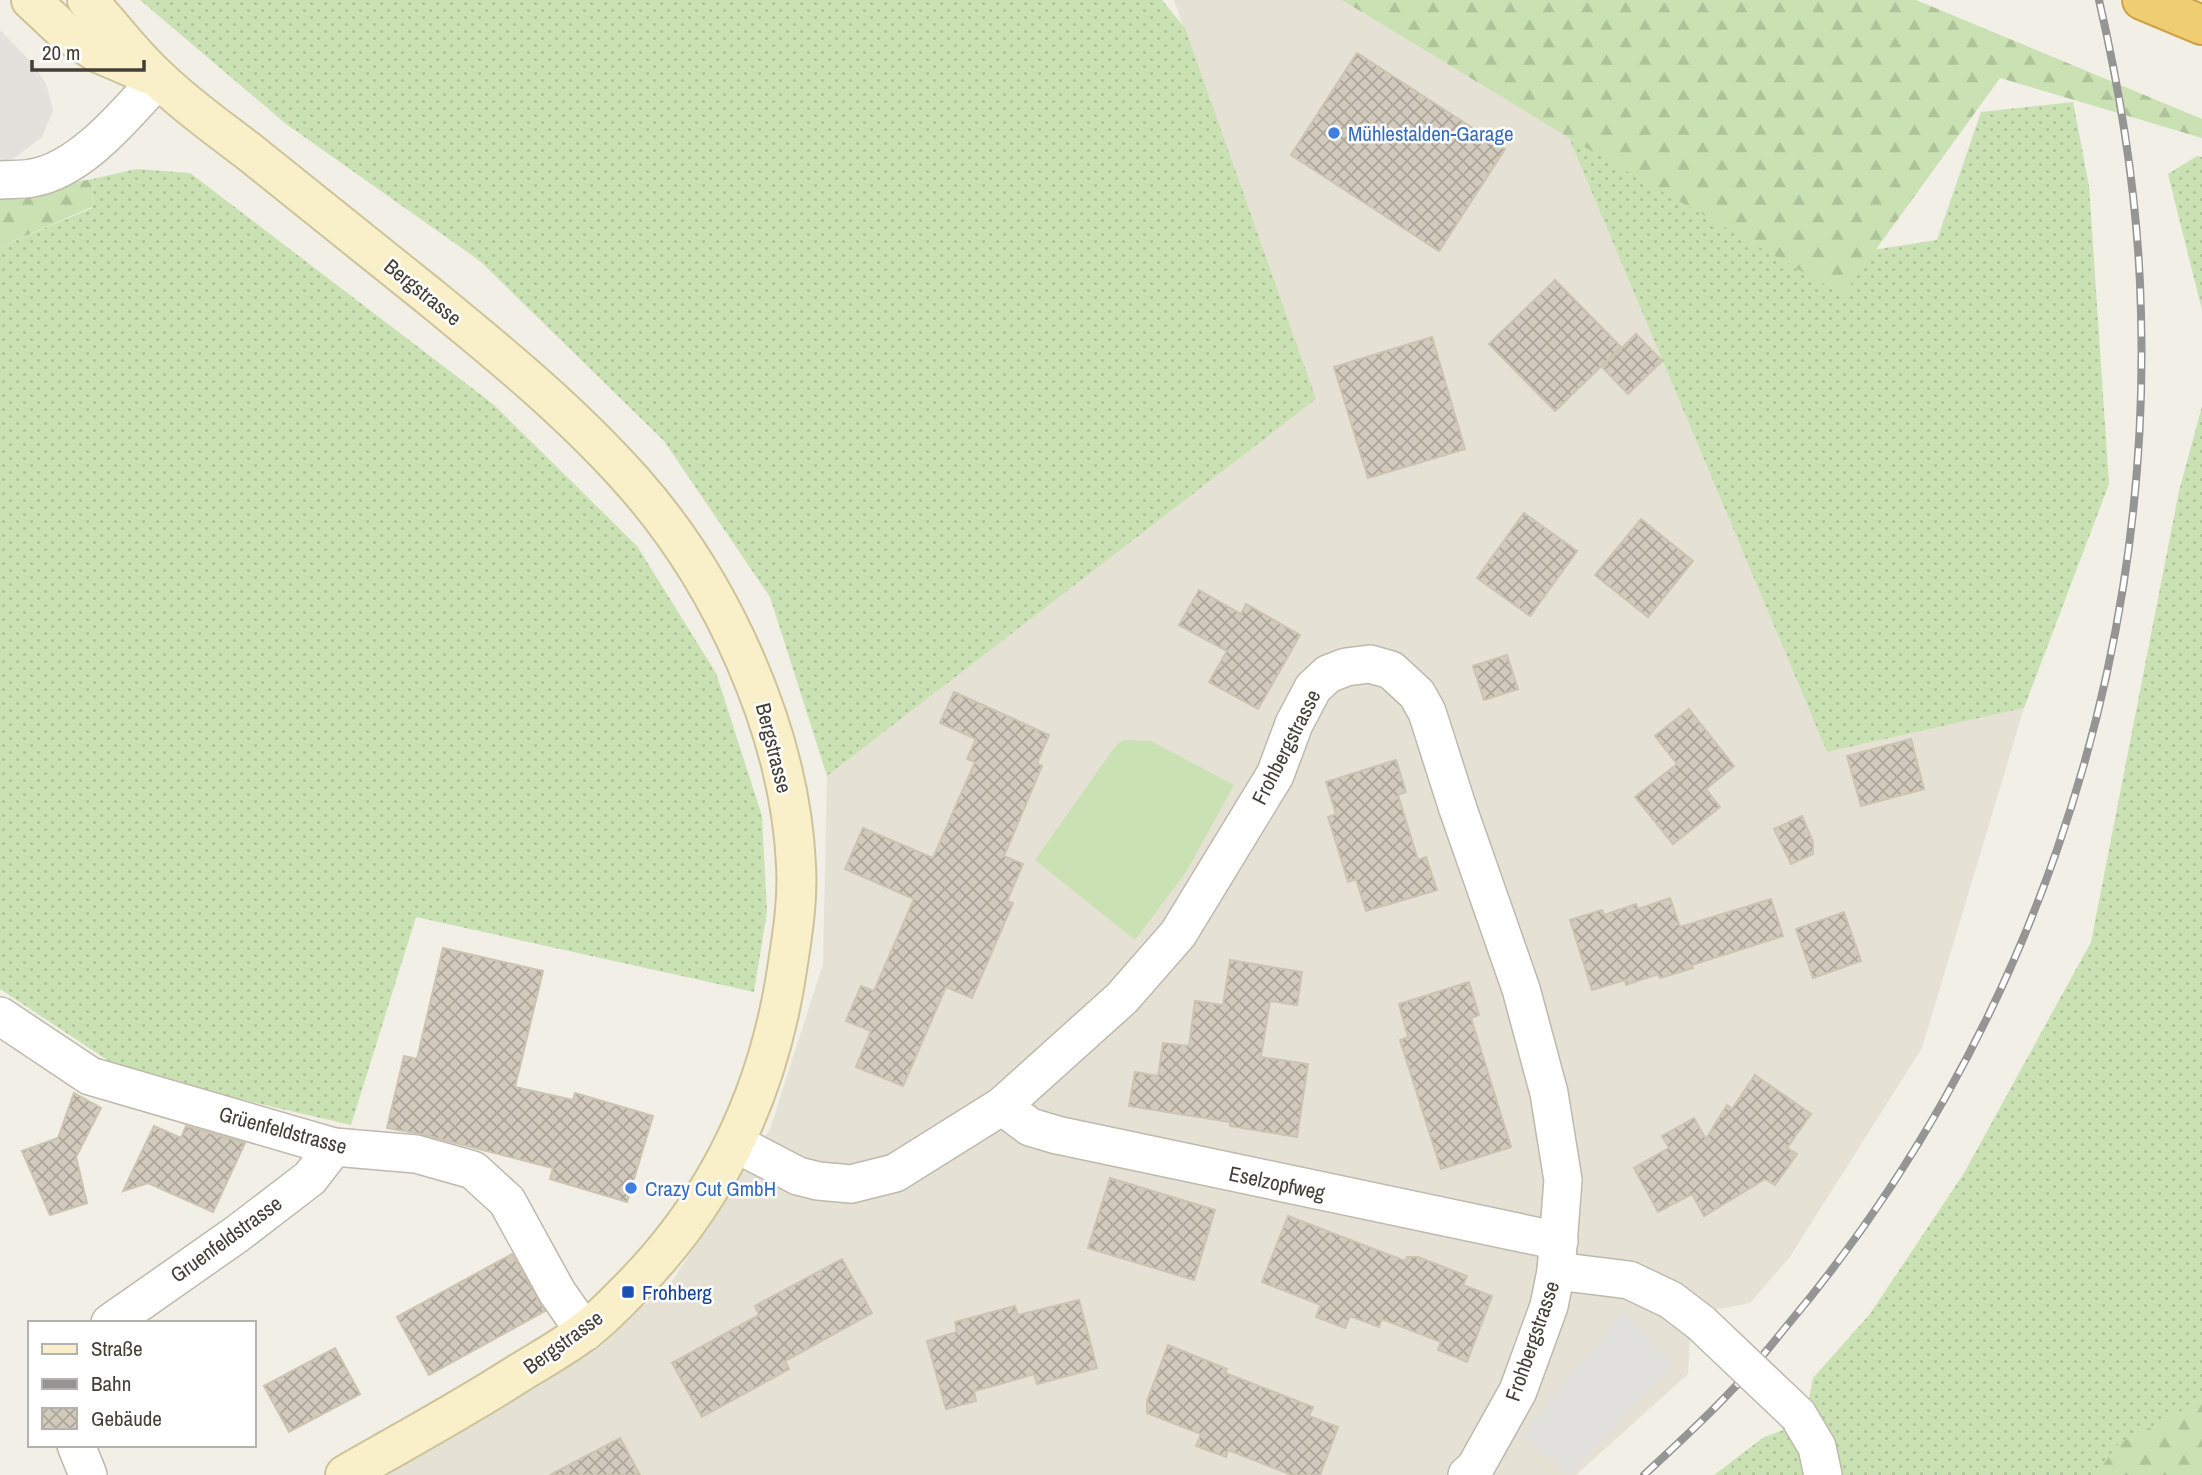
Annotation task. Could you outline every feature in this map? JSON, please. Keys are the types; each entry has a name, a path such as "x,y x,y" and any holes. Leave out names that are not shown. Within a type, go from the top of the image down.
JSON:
{"highway":[{"path":"2142,0 2202,24"}],"main road":[{"name":"Bergstrasse","path":"31,0 64,31 98,53 158,79"},
{"name":"Bergstrasse","path":"86,0 158,79 492,348 577,423 631,479 666,521 720,606 758,689 780,761 796,865 794,919 783,1003 761,1084 716,1179 690,1218 628,1292 584,1332 490,1391 345,1475"}],"street":[{"path":"0,180 34,178 74,161 110,130 158,79"},
{"name":"Frohbergstrasse","path":"735,1143 798,1176 851,1184 895,1172 1002,1107 1122,998 1178,934 1275,775 1294,724 1313,688 1328,674 1346,667 1370,664 1391,670 1417,694 1427,712 1521,989 1549,1093 1563,1180 1558,1256 1549,1306 1518,1391 1475,1468 1467,1475"},
{"name":"Grüenfeldstrasse","path":"0,1016 90,1076 334,1147 416,1154 473,1170 508,1201 558,1292 584,1332"},
{"name":"Eselzopfweg","path":"1002,1107 1030,1126 1057,1135 1558,1256 1629,1280 1671,1300 1702,1323 1798,1415 1817,1447 1827,1473"},
{"name":"Gruenfeldstrasse","path":"113,1321 237,1234 310,1178 334,1147"},
{"path":"77,1447 88,1475"}],"shaded area":[{"path":"1174,0 1342,0 1569,138 1827,752 2024,708 1922,1048 1789,1258 1750,1303 1713,1310 1690,1336 1688,1374 1576,1475 386,1475 508,1404 667,1289 770,1129 823,964 827,776 1314,400"},
{"path":"0,30 34,65 46,84 53,110 42,137 16,157 0,162"},
{"path":"1623,1311 1673,1364 1569,1475 1522,1436"}],"green space":[{"path":"140,0 1162,0 1185,28 1316,399 827,776 770,597 664,441 480,261 286,124"},
{"path":"1342,0 1916,0 2202,119 2202,138 2000,78 1843,295 1569,138"},
{"path":"2073,102 2089,186 2109,484 2024,708 1827,752 1569,138 1821,258 1937,240 1981,112"},
{"path":"2197,156 2202,157 2202,310 2168,174"},
{"path":"136,169 190,173 493,404 637,546 716,673 762,816 767,912 754,992 416,917 351,1125 127,1073 0,989 0,247 92,208 93,179"},
{"path":"93,179 92,207 0,247 0,195"},
{"path":"2202,406 2202,1475 1714,1475 1764,1437 1786,1429 1808,1404 1813,1378 1870,1314 1964,1173 2091,942 2179,491"},
{"path":"1123,740 1151,741 1234,785 1186,872 1135,940 1035,860 1114,748"},
{"path":"2202,1400 2202,1475 2096,1475 2118,1444"}],"building":[{"path":"1357,53 1505,149 1439,251 1291,155"},
{"path":"1555,280 1621,347 1555,411 1489,344"},
{"path":"1636,334 1662,361 1628,394 1602,367"},
{"path":"1432,337 1465,449 1368,478 1334,367"},
{"path":"1524,513 1577,551 1530,616 1477,578"},
{"path":"1641,519 1693,561 1648,617 1595,575"},
{"path":"1199,590 1241,614 1246,604 1300,635 1258,709 1209,682 1227,651 1179,625"},
{"path":"1507,655 1518,689 1484,700 1473,666"},
{"path":"954,692 1049,735 1037,763 1042,766 1004,856 1023,864 1007,901 1013,903 972,998 946,987 903,1086 856,1067 871,1031 846,1021 861,986 874,991 914,899 845,869 863,828 933,858 975,762 967,759 976,739 940,723"},
{"path":"1689,709 1734,766 1706,789 1720,807 1673,844 1635,797 1677,764 1655,736"},
{"path":"1911,739 1924,789 1861,806 1847,756"},
{"path":"1396,760 1406,792 1398,795 1418,860 1426,857 1437,890 1366,911 1356,879 1348,882 1328,817 1336,814 1326,782"},
{"path":"1802,816 1813,842 1813,854 1791,864 1774,829"},
{"path":"1670,898 1680,927 1771,899 1783,936 1660,978 1658,974 1626,985 1625,980 1592,990 1570,920 1602,910 1604,915 1636,904 1638,909"},
{"path":"1844,912 1861,961 1813,978 1796,929"},
{"path":"443,948 543,971 515,1087 573,1100 575,1093 653,1116 627,1202 550,1179 553,1168 421,1134 387,1128 404,1056 417,1059"},
{"path":"1230,960 1302,972 1297,1005 1270,1001 1261,1057 1308,1064 1297,1137 1230,1126 1230,1122 1129,1106 1135,1072 1158,1076 1163,1043 1189,1046 1195,1001 1223,1005"},
{"path":"1469,982 1479,1015 1471,1018 1511,1147 1441,1169 1400,1040 1408,1037 1399,1004"},
{"path":"1755,1075 1811,1114 1787,1148 1797,1154 1775,1185 1765,1179 1704,1216 1692,1194 1658,1212 1634,1168 1669,1148 1662,1136 1694,1118 1706,1139 1727,1105 1732,1109"},
{"path":"74,1093 101,1108 76,1157 87,1203 50,1215 22,1151 58,1138"},
{"path":"154,1126 181,1138 186,1126 245,1143 213,1212 148,1183 123,1191"},
{"path":"1110,1178 1215,1210 1194,1280 1088,1248"},
{"path":"1288,1216 1405,1261 1407,1257 1418,1257 1467,1276 1463,1285 1492,1296 1467,1362 1438,1350 1441,1342 1382,1319 1379,1327 1350,1316 1345,1328 1316,1317 1321,1305 1262,1282"},
{"path":"512,1254 545,1311 429,1375 397,1317"},
{"path":"842,1259 872,1313 785,1361 789,1369 702,1417 672,1363 759,1315 755,1306"},
{"path":"1079,1300 1097,1368 1037,1384 1034,1374 974,1391 976,1401 946,1409 927,1341 957,1332 955,1322 1015,1306 1018,1315"},
{"path":"1168,1345 1227,1369 1225,1373 1313,1407 1309,1416 1338,1427 1320,1475 1292,1475 1228,1450 1226,1457 1196,1446 1201,1434 1147,1413 1147,1401"},
{"path":"335,1348 360,1394 289,1432 264,1386"},
{"path":"620,1438 640,1475 550,1475"}],"railway":[{"path":"1644,1475 1747,1374 1873,1214 1945,1098 2007,976 2057,850 2096,719 2123,586 2138,450 2141,314 2137,235 2122,117 2099,0"}],"place":[{"name":"Mühlestalden-Garage","path":"1334,133"},
{"name":"Crazy Cut GmbH","path":"631,1188"},
{"name":"Frohberg","path":"628,1292"}]}
